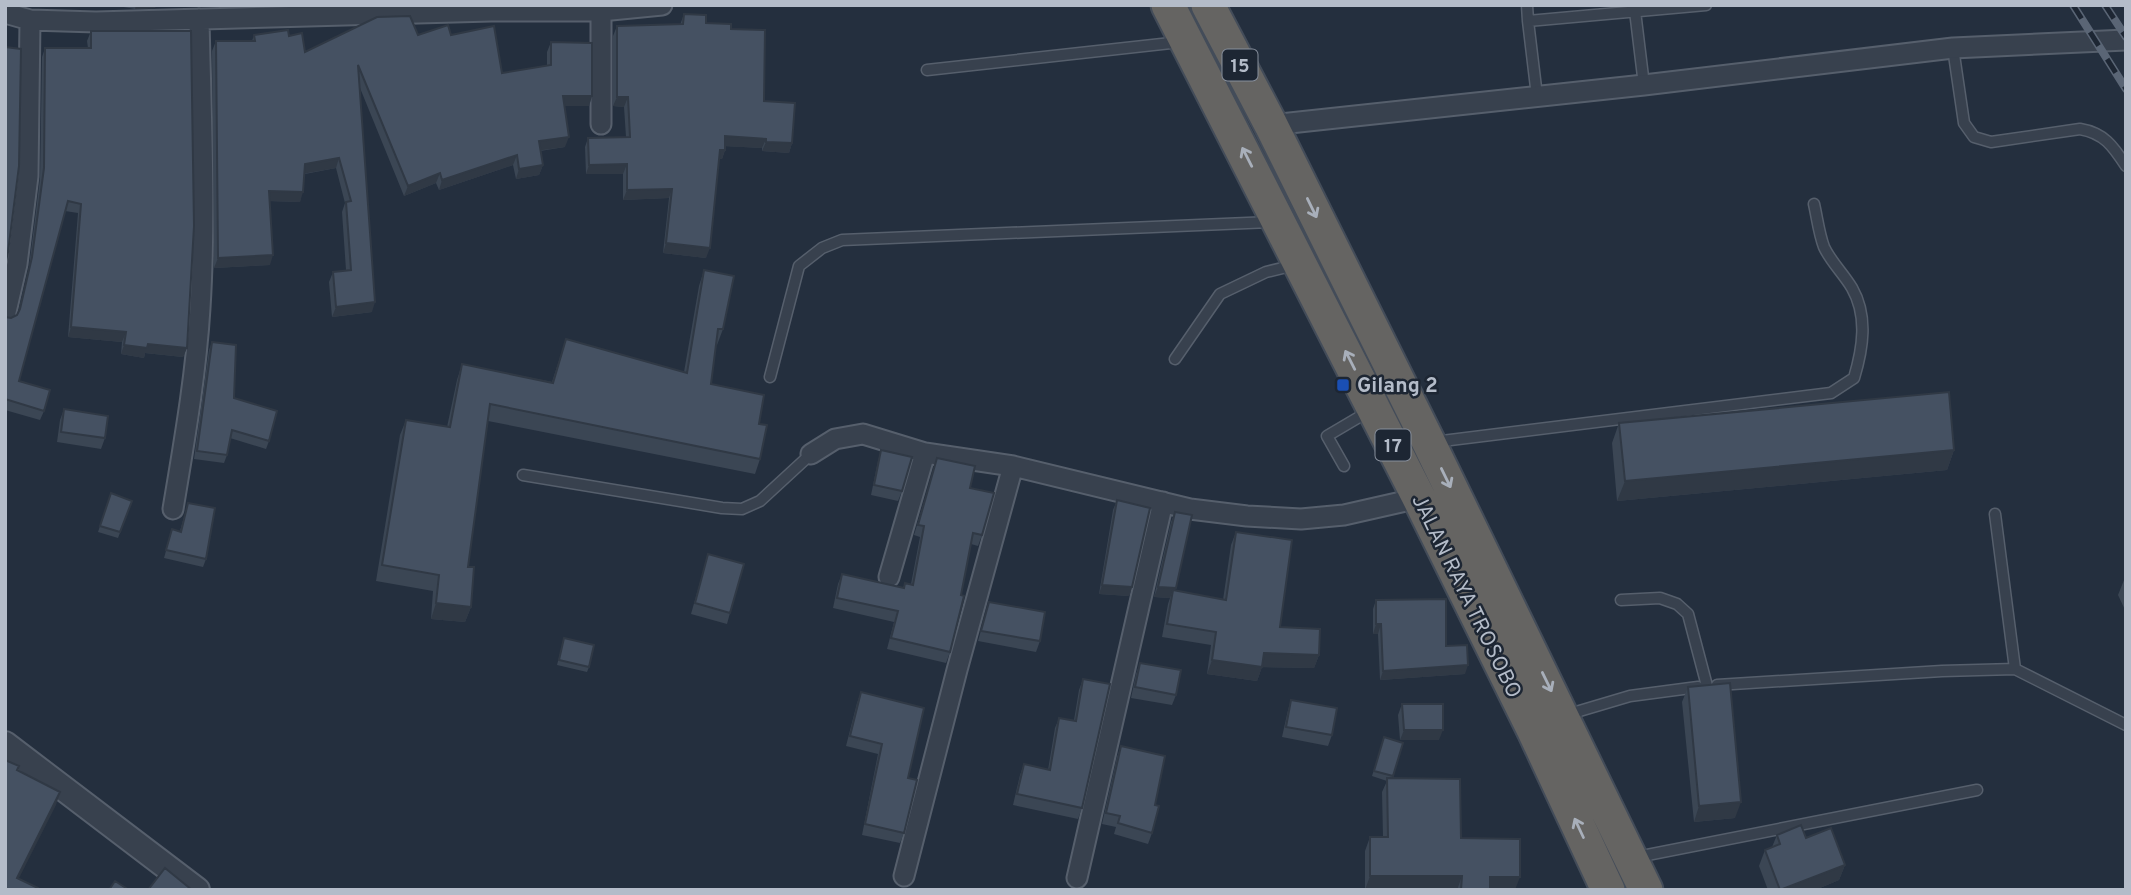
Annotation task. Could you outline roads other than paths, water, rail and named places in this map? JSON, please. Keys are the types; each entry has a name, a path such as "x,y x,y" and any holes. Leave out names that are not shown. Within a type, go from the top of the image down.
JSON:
{"highway":[{"name":"JALAN RAYA TROSOBO","path":"1168,5 1419,498 1534,731 1608,890"},
{"name":"JALAN RAYA TROSOBO","path":"1208,5 1272,125 1564,716 1646,890"}],"street":[{"path":"5,13 30,20 96,22 171,12 200,19 491,11 601,11 662,5"},
{"path":"601,11 601,124"},
{"path":"173,509 191,397 200,309 200,19"},
{"path":"5,316 18,264 28,176 30,20"},
{"path":"1272,125 1953,48 2126,40"},
{"path":"811,454 835,439 863,434 925,453 1013,466 1190,509 1247,516 1301,519 1344,515 1419,498"},
{"path":"890,577 925,453"},
{"path":"904,876 1013,466"},
{"path":"1077,878 1163,502"},
{"path":"5,744 197,890"}],"lane":[{"path":"1527,5 1537,96"},
{"path":"1528,21 1706,5"},
{"path":"1635,11 1644,85"},
{"path":"927,70 1188,41"},
{"path":"1953,48 1964,123 1974,137 1991,142 2080,129 2091,131 2106,139 2126,166"},
{"path":"1429,443 1831,393 1854,378 1862,350 1862,314 1852,288 1823,244 1814,204"},
{"path":"770,377 799,266 822,248 842,240 1280,221"},
{"path":"1175,359 1220,294 1266,272 1301,264"},
{"path":"1344,466 1326,436 1374,408"},
{"path":"523,475 742,509 760,501 811,454"},
{"path":"1995,514 2015,669"},
{"path":"1621,600 1660,598 1677,604 1688,614 1707,686"},
{"path":"1564,716 1630,696 1707,686 2015,669 2126,725"},
{"path":"1632,858 1977,790"}],"railway":[{"path":"2073,5 2126,89"},
{"path":"2105,5 2126,37"}],"place":[{"name":"Gilang 2","path":"1343,385"}]}
